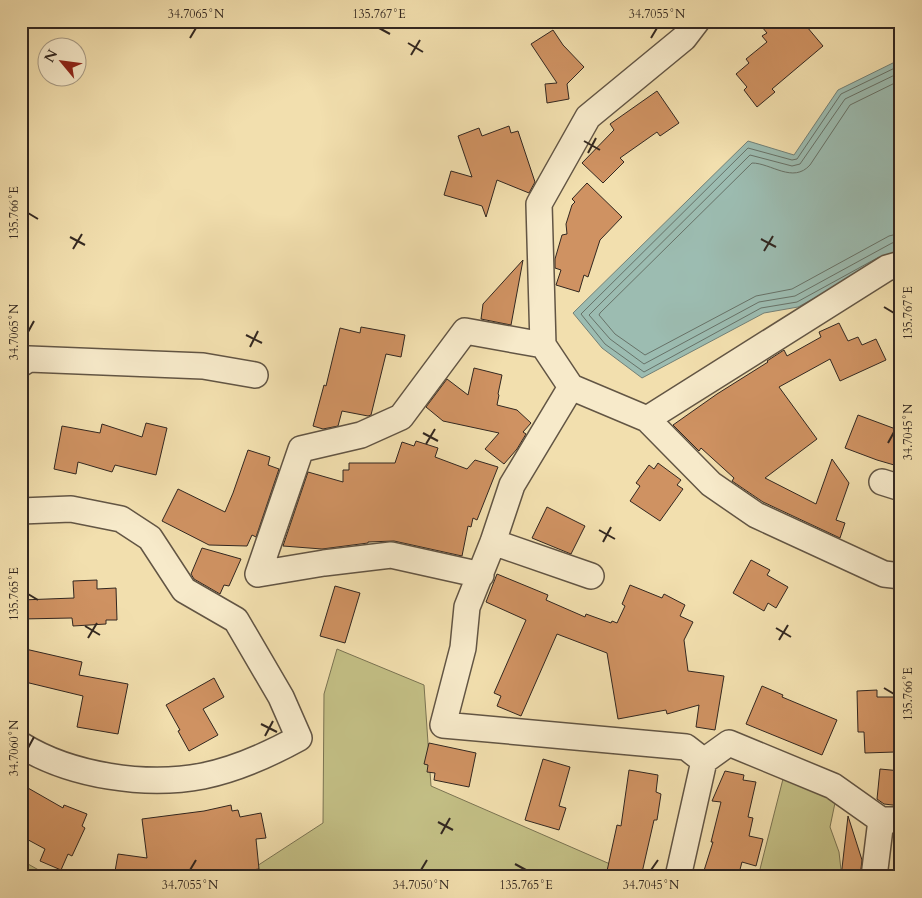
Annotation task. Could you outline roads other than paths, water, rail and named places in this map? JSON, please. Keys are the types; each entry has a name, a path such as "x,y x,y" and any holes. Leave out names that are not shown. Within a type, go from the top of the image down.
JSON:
{"street":[{"path":"697,21 684,38 588,117 538,204 543,345 571,387 647,419 711,484 756,515 884,574 901,576"},
{"path":"647,419 887,268 901,264"},
{"path":"480,575 391,555 324,563 258,574 301,449 361,435 401,418 465,331 543,345"},
{"path":"21,364 29,358 184,365 203,366 255,375"},
{"path":"571,387 512,485 493,542 467,607 463,648 443,725 686,747 704,761"},
{"path":"21,511 71,509 121,519 150,538 184,590 236,620 280,697 299,738 276,751 241,764 204,776 170,780 96,774 61,764 21,745"},
{"path":"493,542 591,576"},
{"path":"678,877 704,761 729,743 833,786 891,820 874,877"}],"water":[{"path":"901,59 901,251 798,307 764,313 642,378 602,348 573,313 748,141 794,155 838,90"}]}
